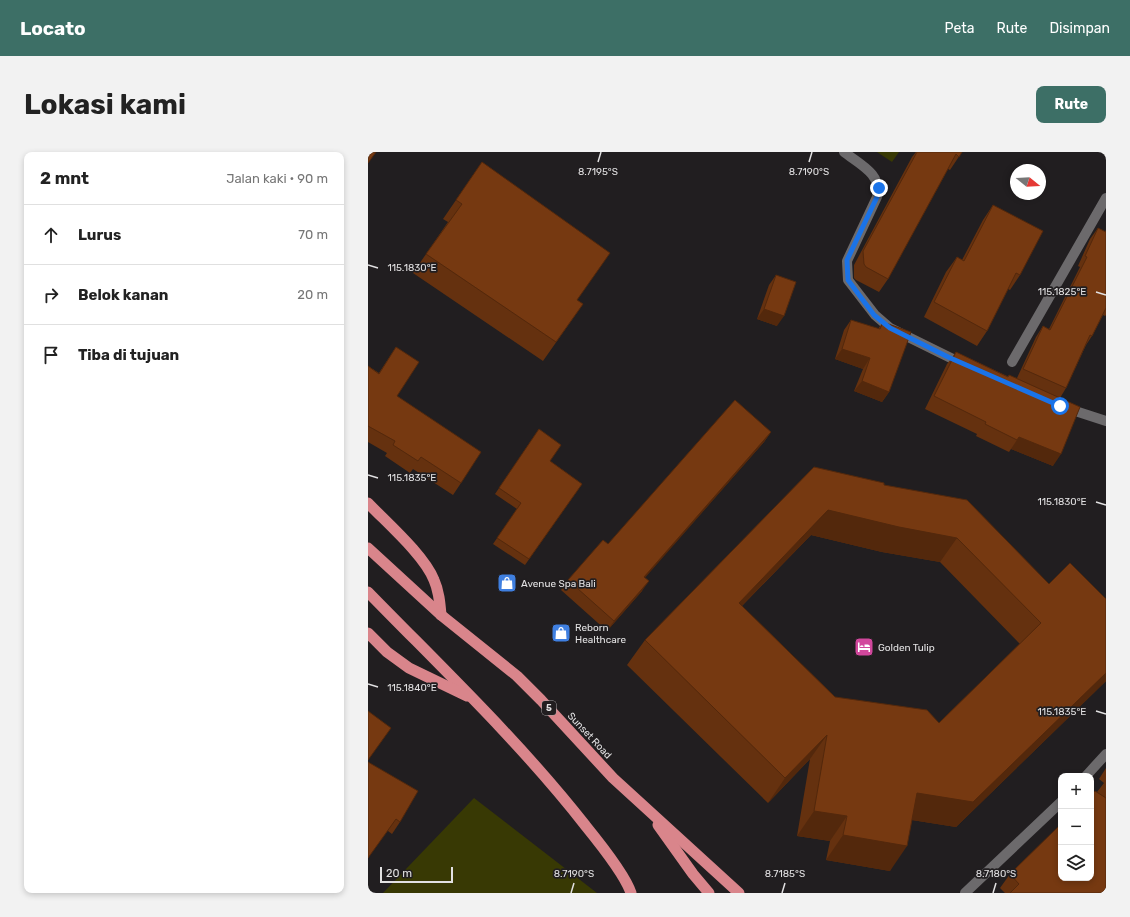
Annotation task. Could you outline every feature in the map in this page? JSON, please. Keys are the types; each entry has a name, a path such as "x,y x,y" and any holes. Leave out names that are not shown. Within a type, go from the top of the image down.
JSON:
{"highway":[{"path":"368,503 419,557 434,578 440,595 441,616"},
{"name":"Sunset Road","path":"368,548 441,616 517,676 541,700 612,778 739,893"},
{"path":"368,592 473,698 568,803 602,846 631,892"},
{"path":"368,633 387,652 409,668 473,698"},
{"path":"648,810 679,856 709,893"}],"street":[{"path":"844,152 873,175 879,188 877,197 847,260 848,280 874,315 890,328 975,369"},
{"path":"1012,362 1106,198"},
{"path":"1060,406 1106,421"},
{"path":"1089,773 1106,754"},
{"path":"964,893 1058,805"}],"shaded area":[{"path":"877,152 899,152 892,162"},
{"path":"474,798 597,893 383,893"}],"building":[{"path":"368,152 376,152 368,163"},
{"path":"917,152 962,152 959,157 956,154 888,279 866,267 864,264 863,251"},
{"path":"482,162 610,253 577,300 583,304 556,342 426,254 462,204 456,200"},
{"path":"993,205 1043,231 1020,275 1016,273 987,331 934,302 957,257 964,261"},
{"path":"1098,228 1106,232 1106,308 1092,336 1090,335 1066,388 1023,369 1043,326 1050,330 1087,257 1085,256"},
{"path":"776,275 796,282 784,316 764,309"},
{"path":"851,320 880,329 883,322 911,332 889,392 862,381 870,358 842,349"},
{"path":"396,347 419,362 397,396 481,452 461,483 421,457 418,461 393,445 395,441 368,426 368,366 379,374"},
{"path":"956,352 1008,377 1009,375 1080,407 1061,454 1019,437 1017,440 985,424 986,422 934,396"},
{"path":"735,400 771,432 644,577 649,581 614,621 568,580 603,540 608,544"},
{"path":"539,429 561,445 550,461 582,484 529,559 497,538 521,503 499,488"},
{"path":"814,467 884,483 884,485 967,500 1049,584 1070,563 1106,599 1106,673 973,802 917,793 907,846 843,835 847,816 814,811 827,735 785,778 645,640","holes":["828,510 899,527 957,538 1041,623 939,723 927,710 835,697 739,603"]},
{"path":"368,711 391,728 368,760"},
{"path":"368,762 418,791 400,822 396,819 368,858"},
{"path":"1095,791 1106,798 1106,893 1010,893 1019,884 1010,874 1058,827 1058,881 1094,881"}],"place":[{"name":"Avenue Spa Bali","path":"507,583"},
{"name":"Reborn Healthcare","path":"561,633"},
{"name":"Golden Tulip","path":"864,647"}],"route":[{"path":"879,188 877,197 847,260 848,280 874,315 890,328 948,357 1060,406"}]}
